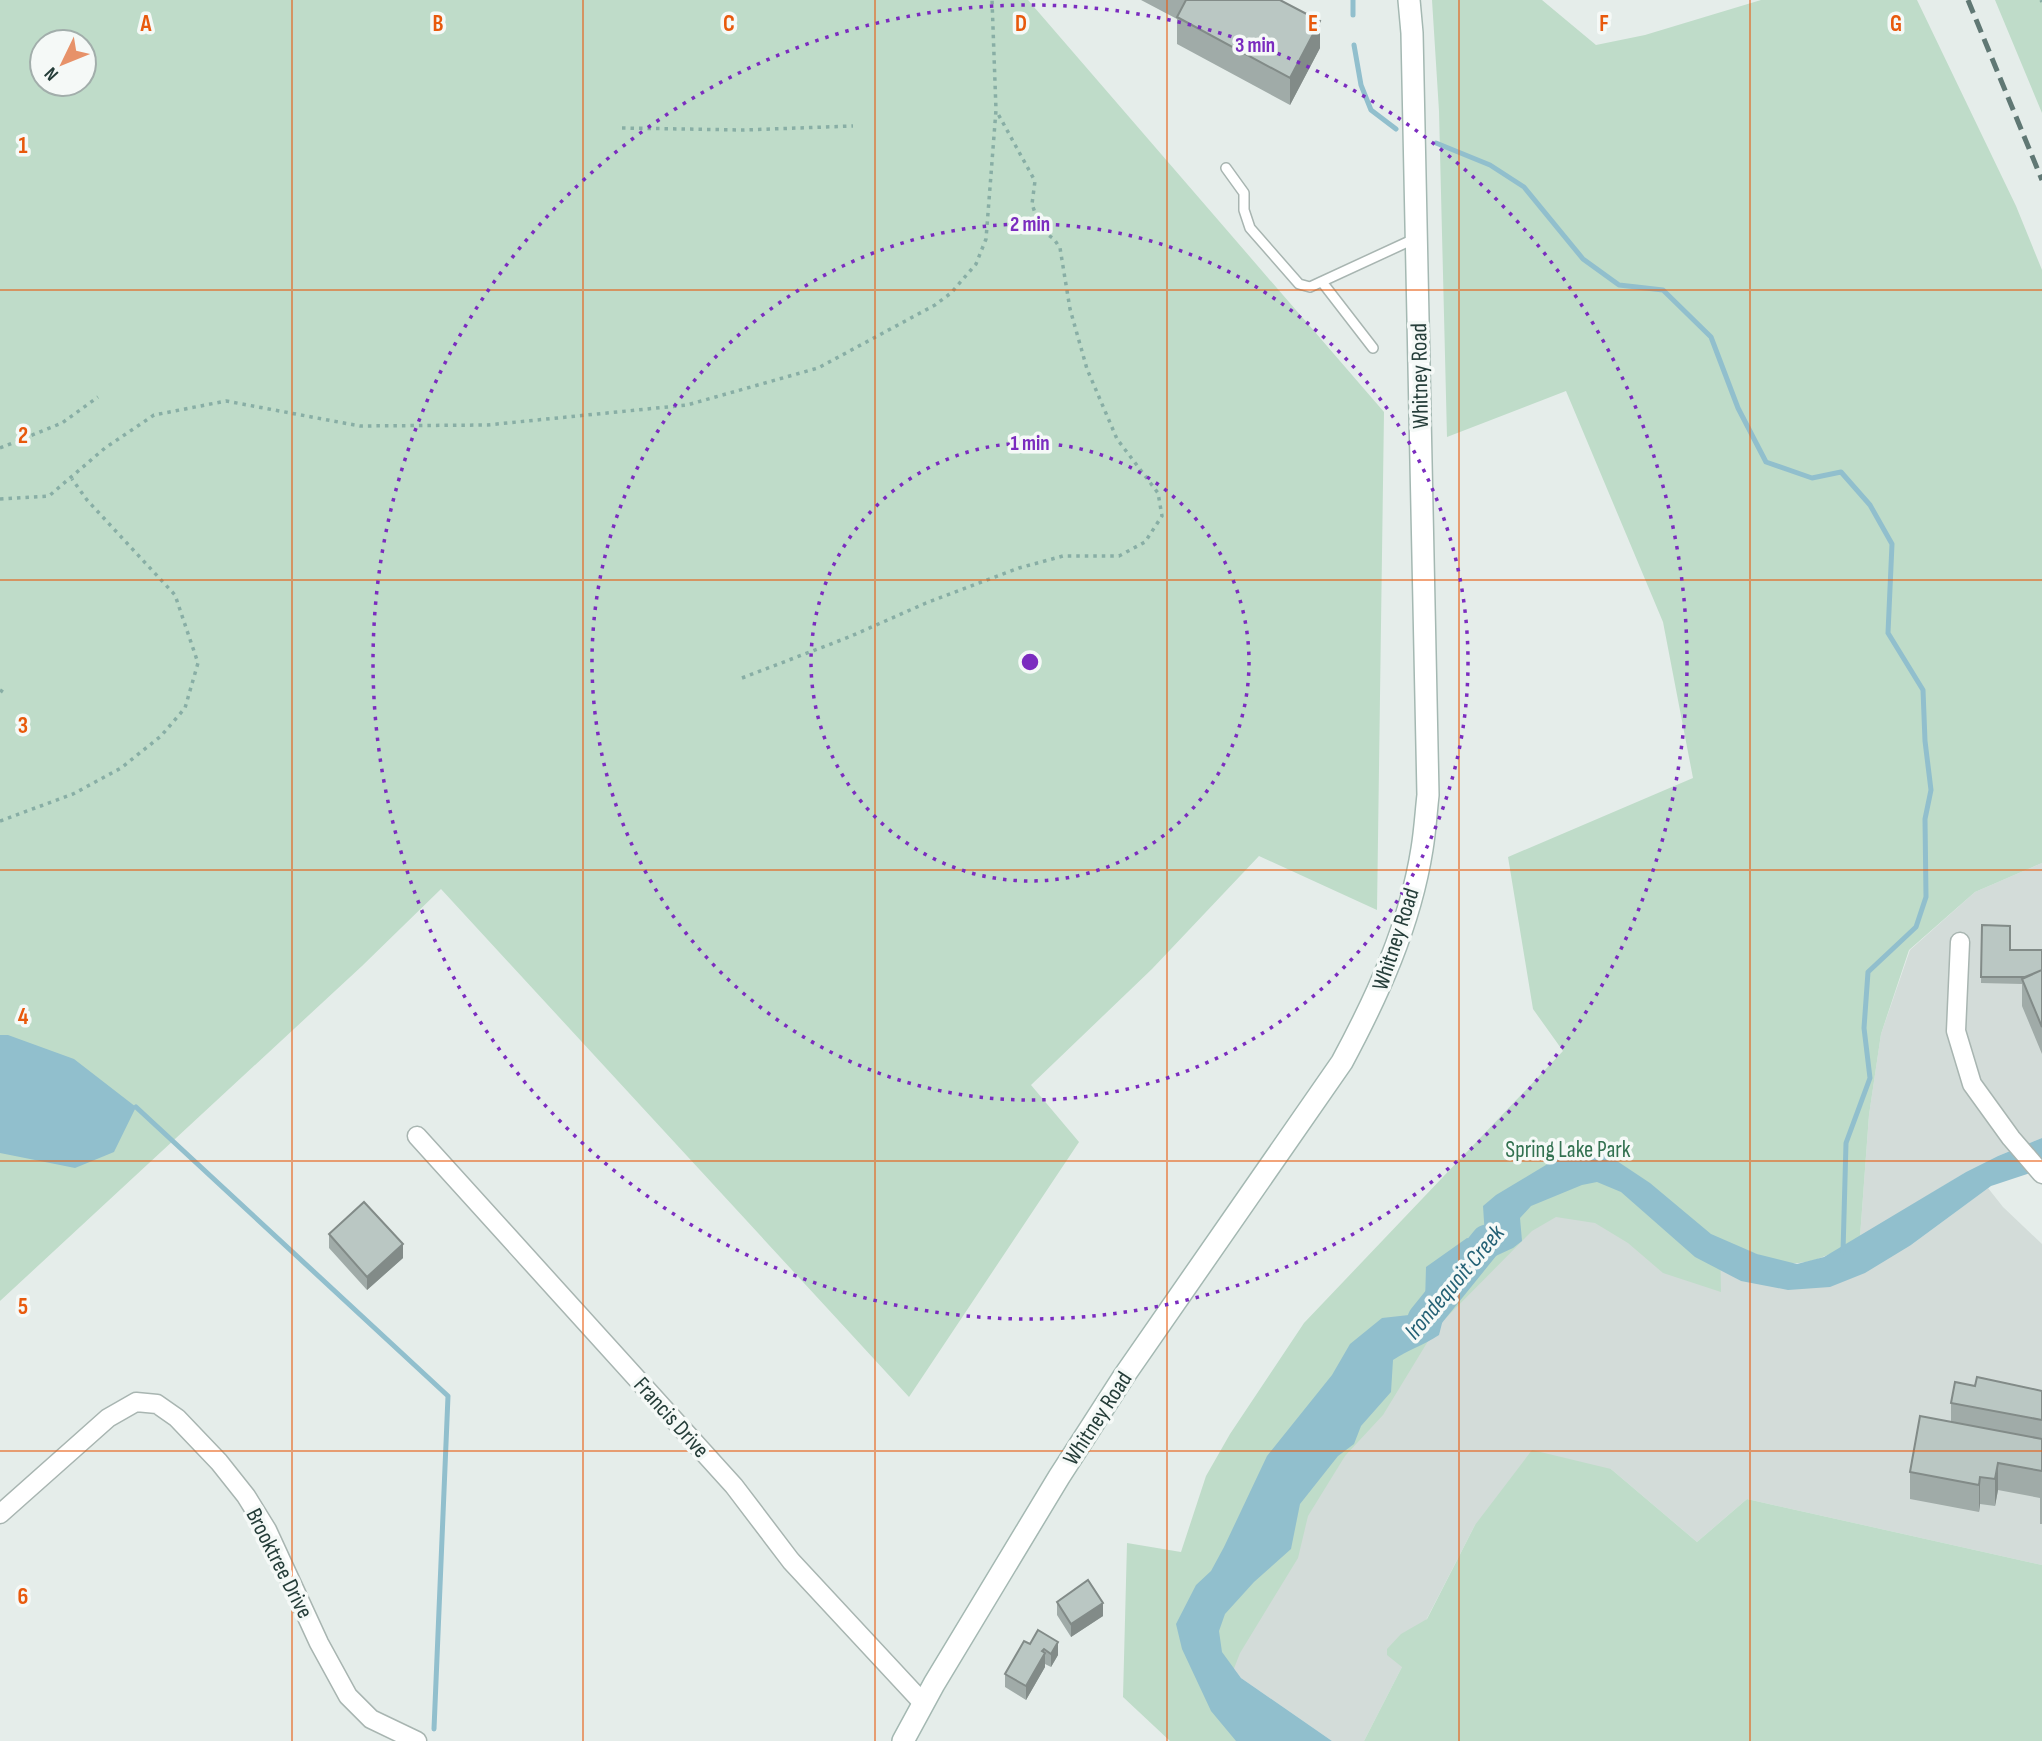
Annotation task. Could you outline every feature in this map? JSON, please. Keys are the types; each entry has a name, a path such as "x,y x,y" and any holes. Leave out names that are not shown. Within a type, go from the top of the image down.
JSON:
{"main road":[{"name":"Whitney Road","path":"904,1741 923,1703 1025,1532 1124,1376 1342,1062 1369,1013 1390,964 1409,903 1422,850 1428,795 1412,33 1409,0"}],"street":[{"path":"1960,942 1956,1031 1972,1084 2011,1138 2042,1174"},
{"name":"Francis Drive","path":"416,1136 734,1486 791,1561 923,1703"},
{"name":"Brooktree Drive","path":"0,1514 108,1418 136,1402 157,1404 166,1409 219,1462 246,1496 267,1530 319,1643 348,1696 371,1719 417,1741"}],"lane":[{"path":"1226,167 1244,193 1244,210 1250,228 1299,284 1311,287 1416,238"},
{"path":"1322,282 1373,348"}],"path":[{"path":"0,499 50,496 105,448 154,415 226,401 360,426 487,425 687,405 818,368 935,305 951,293 976,264 986,239 996,110 992,0"},
{"path":"742,678 849,638 926,603 1019,568 1063,556 1119,556 1145,542 1162,516 1158,493 1117,439 1087,369 1070,309 1060,248 1054,239 1041,230 1032,205 1035,181 996,110"},
{"path":"622,128 743,130 853,126"},
{"path":"0,448 62,423 98,397"},
{"path":"0,821 73,794 121,768 161,736 185,708 198,663 176,595 87,500 72,478"}],"shaded area":[{"path":"2042,863 2042,1138 1966,1172 1860,1237 1869,1115 1881,1034 1910,950 1975,892"},
{"path":"1582,1185 1741,1281 1911,1245 1988,1188 2003,1207 2042,1244 2042,1565 1747,1499 1697,1542 1611,1469 1475,1525 1364,1741 1332,1741 1241,1678 1222,1652 1296,1521 1449,1302 1520,1218"}],"green space":[{"path":"0,0 1028,0 1384,412 1377,910 1259,856 1152,969 1031,1085 1079,1142 909,1397 441,889 362,966 0,1301"},
{"name":"Spring Lake Park","path":"1432,0 1542,0 1596,45 1645,35 1761,0 1917,0 2016,206 2042,270 2042,863 1975,892 1909,950 1881,1034 1869,1115 1860,1237 1823,1257 1791,1263 1760,1255 1720,1239 1721,1292 1663,1273 1628,1243 1595,1223 1556,1217 1532,1231 1436,1328 1383,1415 1345,1456 1308,1516 1298,1558 1240,1653 1233,1671 1284,1741 1170,1741 1123,1697 1127,1543 1181,1552 1206,1476 1230,1434 1304,1323 1563,1051 1533,1009 1508,857 1693,778 1663,622 1566,391 1447,437 1439,111"},
{"path":"1995,0 2042,0 2042,113"},
{"path":"1532,1450 1611,1469 1697,1542 1747,1499 2042,1565 2042,1741 1364,1741 1402,1667 1387,1655 1387,1649 1401,1634 1427,1619 1475,1525"}],"water":[{"path":"0,1035 8,1035 74,1059 136,1107 114,1152 75,1168 0,1153"},
{"path":"2042,1138 2042,1169 1991,1186 1911,1245 1865,1273 1830,1287 1788,1290 1741,1281 1695,1257 1621,1192 1597,1182 1582,1185 1531,1206 1520,1218 1522,1241 1453,1280 1439,1335 1393,1360 1391,1392 1361,1426 1354,1444 1338,1456 1300,1504 1291,1549 1254,1582 1225,1614 1219,1631 1222,1652 1241,1678 1332,1741 1236,1741 1211,1711 1182,1649 1176,1624 1196,1585 1211,1571 1224,1547 1267,1456 1332,1375 1350,1344 1382,1318 1418,1314 1425,1303 1426,1267 1467,1238 1480,1241 1485,1237 1483,1206 1496,1195 1579,1145 1596,1147 1650,1183 1711,1234 1757,1254 1797,1264 1824,1257 1966,1172"}],"building":[{"path":"1186,0 1280,0 1320,21 1290,78 1177,17"},
{"path":"1982,925 2010,926 2010,950 2042,950 2042,970 2025,977 1981,977"},
{"path":"2042,970 2042,1027 2022,979"},
{"path":"364,1202 403,1244 367,1277 329,1234"},
{"path":"1977,1377 2042,1391 2042,1420 1951,1403 1955,1382 1975,1386"},
{"path":"1920,1416 2042,1439 2042,1471 1998,1463 1995,1479 1980,1477 1979,1485 1910,1472"},
{"path":"1088,1580 1103,1603 1071,1624 1057,1602"},
{"path":"1038,1630 1058,1642 1051,1654 1044,1649 1042,1651 1045,1653 1026,1686 1005,1674 1024,1641 1030,1644"}],"waterway":[{"path":"1353,0 1353,15"},
{"path":"1354,45 1361,85 1371,110 1396,129"},
{"path":"1436,143 1490,165 1524,187 1583,259 1619,285 1663,290 1711,337 1738,408 1766,462 1812,478 1841,472 1870,505 1892,544 1888,633 1923,690 1931,790 1925,819 1926,897 1916,927 1868,972 1864,1028 1870,1078 1846,1143 1843,1252"},
{"path":"136,1107 448,1396 434,1729"},
{"name":"Irondequoit Creek","path":"1424,1319 1487,1241"}],"railway":[{"path":"1968,0 2042,180"}]}
